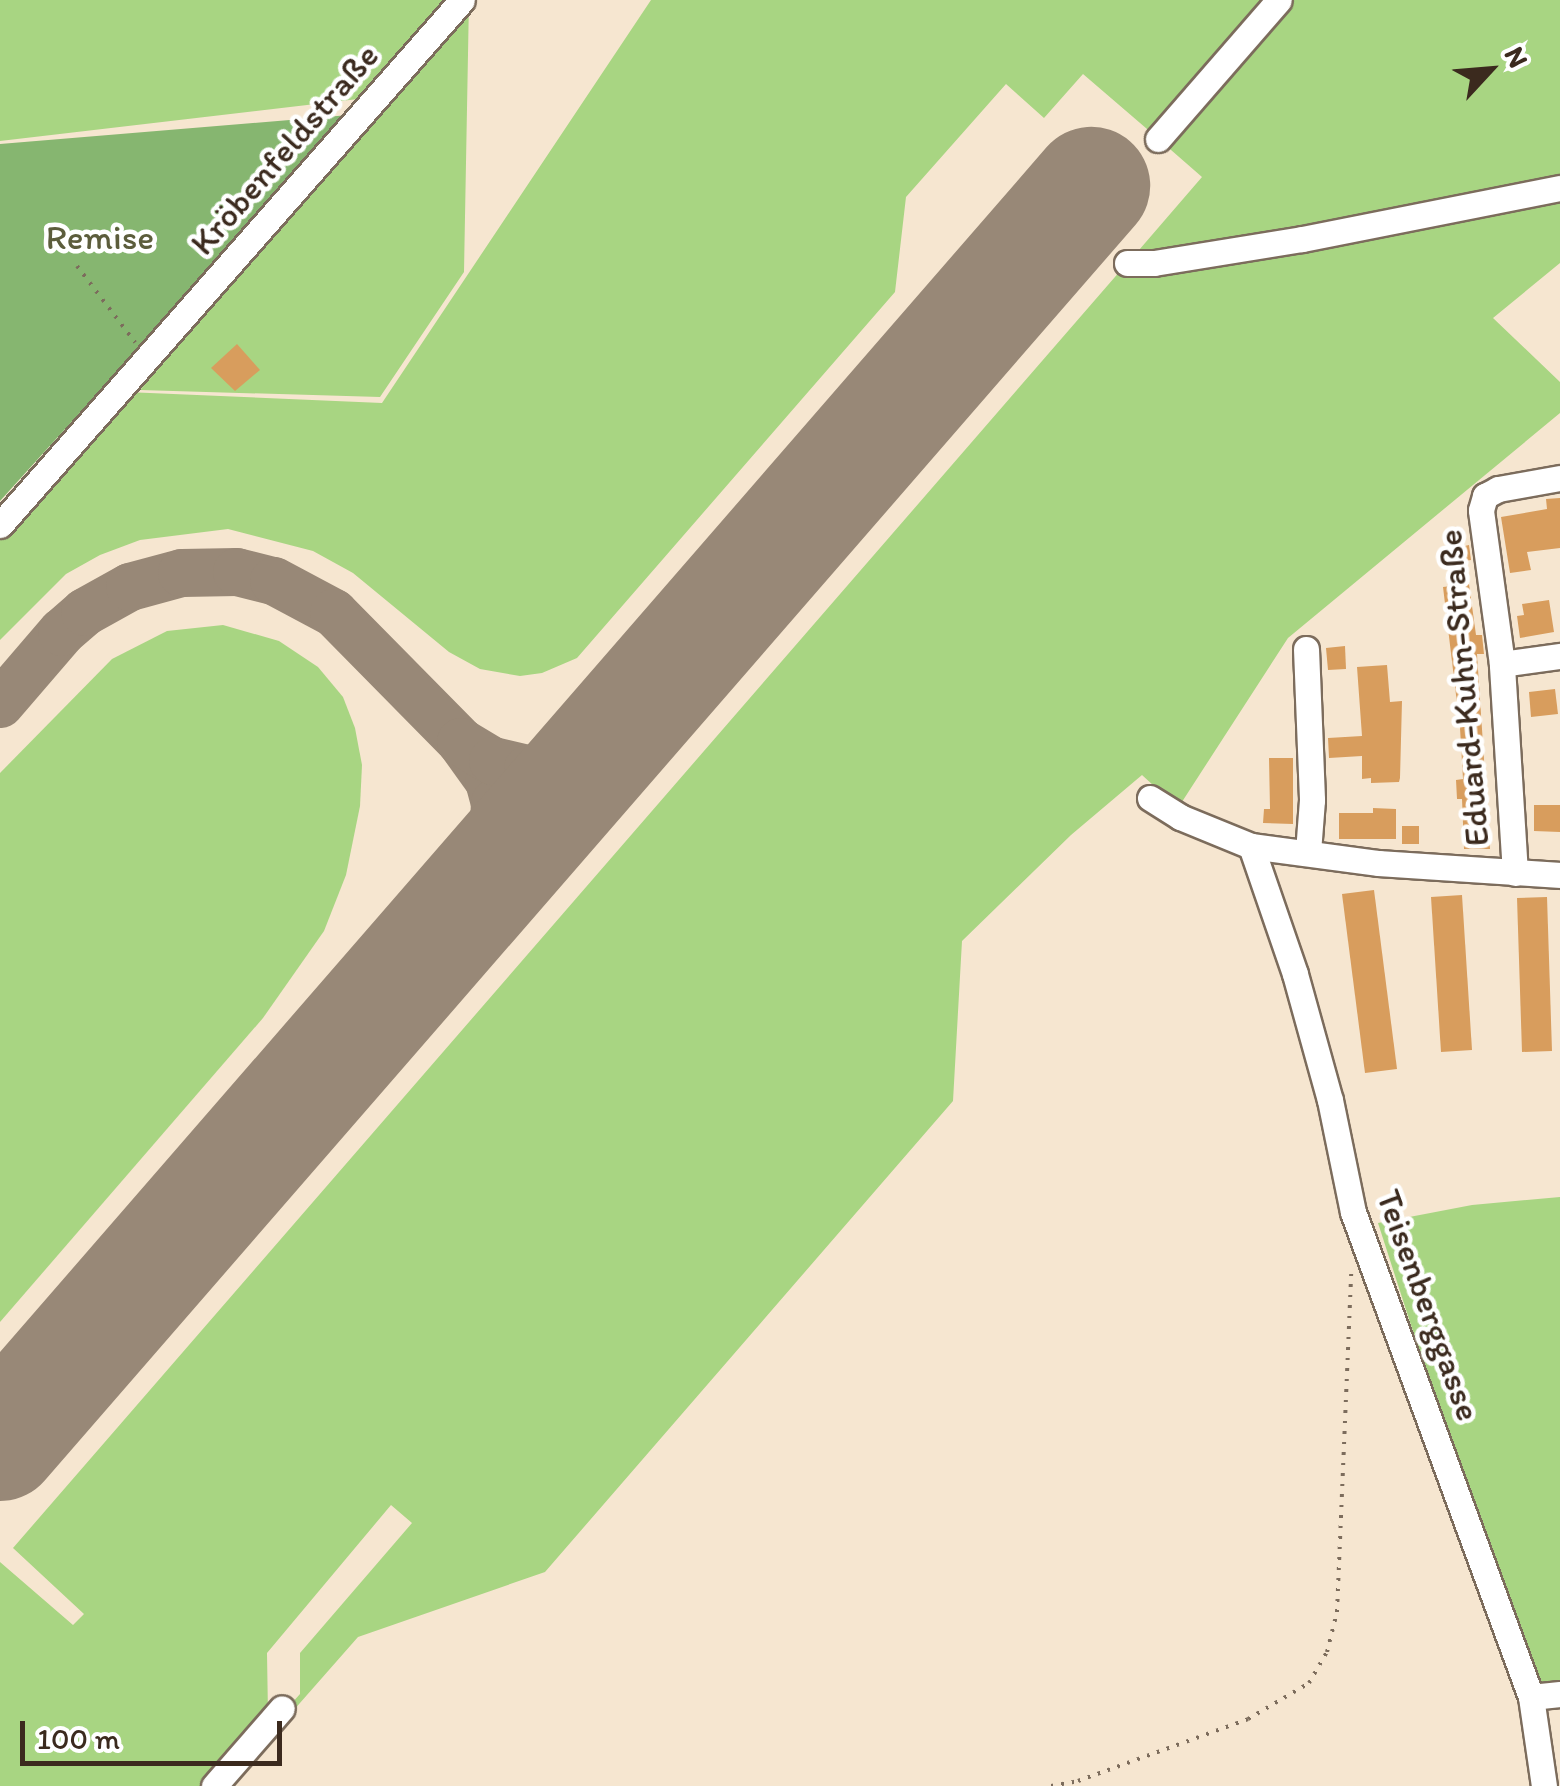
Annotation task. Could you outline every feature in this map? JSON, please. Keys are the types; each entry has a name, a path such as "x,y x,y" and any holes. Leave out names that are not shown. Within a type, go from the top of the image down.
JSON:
{"street":[{"name":"Kröbenfeldstraße","path":"0,525 462,0"},
{"path":"1158,139 1278,0"},
{"path":"1127,263 1154,263 1302,239 1560,188"},
{"name":"Eduard-Kuhn-Straße","path":"1515,873 1502,664 1481,510 1484,496 1498,489 1560,478"},
{"path":"1306,649 1312,800 1308,852"},
{"path":"1502,664 1560,656"},
{"path":"1150,798 1180,818 1251,846 1379,863 1560,875"},
{"name":"Teisenberggasse","path":"1251,846 1295,974 1330,1100 1353,1212 1532,1697 1544,1786"},
{"path":"1532,1697 1560,1694"},
{"path":"214,1786 282,1708"}],"path":[{"path":"76,266 118,324 148,356"},
{"path":"1050,1786 1078,1781 1248,1719 1308,1683 1327,1652 1336,1612 1351,1269"}],"green space":[{"path":"0,0 469,0 464,272 380,397 140,390 374,122 358,99 0,141"},
{"path":"651,0 1271,0 1154,135 1083,74 1044,118 1006,84 906,197 895,292 577,658 542,673 520,676 480,669 449,652 353,573 313,551 228,529 140,540 100,555 66,574 0,640 0,537 126,392 382,403"},
{"path":"1286,0 1560,0 1560,183 1133,257 1202,177 1163,143"},
{"name":"Remise","path":"349,115 0,501 0,144"},
{"path":"1560,194 1560,263 1493,318 1560,382 1560,413 1288,638 1178,808 1142,775 1071,835 962,941 953,1101 545,1572 358,1637 227,1786 218,1786 300,1694 300,1653 412,1523 391,1505 267,1653 268,1715 209,1786 0,1786 0,1562 73,1625 84,1614 13,1548 1121,270"},
{"path":"223,625 279,641 318,667 343,697 355,728 362,765 360,806 346,875 324,931 263,1018 0,1322 0,773 112,659 167,631"},
{"path":"1560,1197 1560,1684 1536,1686 1441,1418 1378,1223 1472,1205"}],"building":[{"path":"237,344 260,370 235,391 211,368"},
{"path":"1560,498 1560,548 1527,552 1531,570 1510,573 1501,517 1547,509 1546,499"},
{"path":"1469,545 1471,560 1459,562 1456,548"},
{"path":"1469,584 1476,635 1482,635 1484,654 1477,654 1490,849 1464,849 1462,799 1457,799 1456,780 1463,779 1460,728 1443,587"},
{"path":"1549,600 1554,632 1520,638 1517,616 1524,615 1522,604"},
{"path":"1345,646 1346,669 1328,670 1326,648"},
{"path":"1387,665 1390,702 1402,701 1400,778 1399,782 1371,783 1371,778 1362,779 1362,756 1329,758 1328,738 1362,736 1357,667"},
{"path":"1555,689 1558,714 1531,717 1529,692"},
{"path":"1269,758 1293,758 1293,824 1263,823 1264,809 1270,809"},
{"path":"1534,805 1560,805 1560,832 1534,831"},
{"path":"1373,808 1396,809 1396,839 1339,839 1339,813 1373,813"},
{"path":"1402,826 1419,826 1419,844 1402,844"},
{"path":"1374,890 1397,1069 1365,1073 1342,894"},
{"path":"1462,895 1472,1050 1441,1052 1431,897"},
{"path":"1547,897 1552,1051 1522,1052 1517,898"}],"taxiway":[{"path":"0,704 62,632 85,612 130,587 182,573 237,572 274,581 334,613 461,742 489,781 495,803 491,876"},
{"path":"461,742 493,761 528,769 562,764 605,745"}],"runway":[{"path":"0,1442 1091,186"}]}
